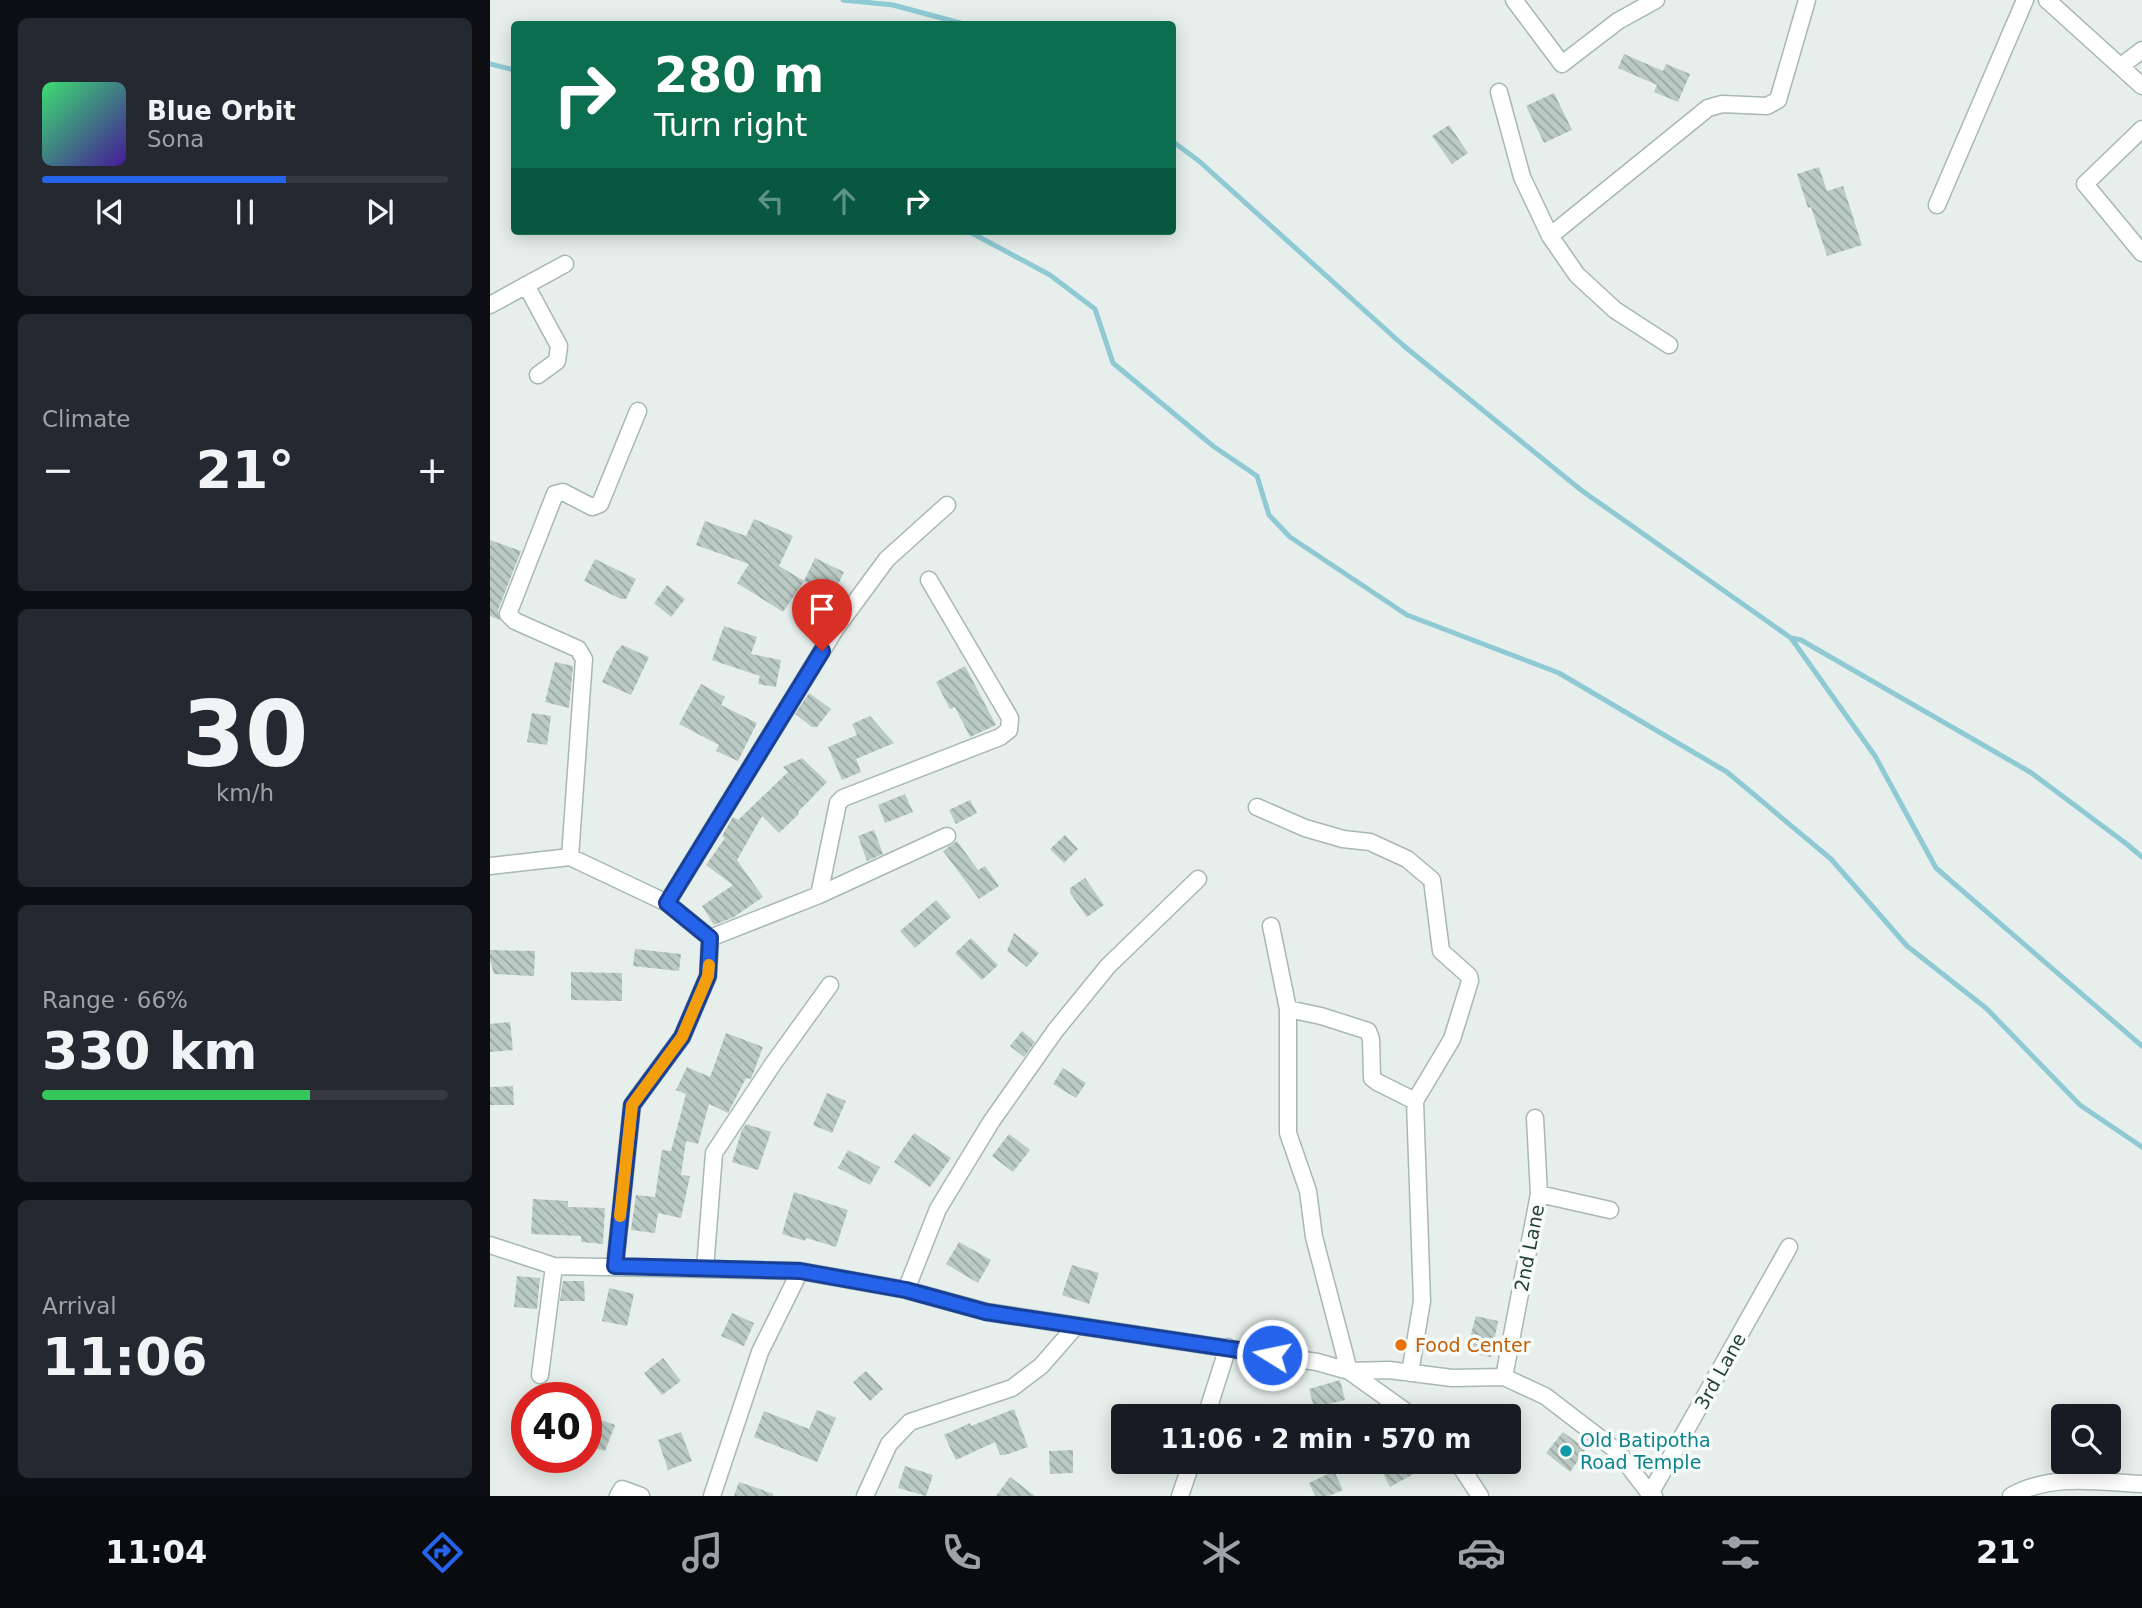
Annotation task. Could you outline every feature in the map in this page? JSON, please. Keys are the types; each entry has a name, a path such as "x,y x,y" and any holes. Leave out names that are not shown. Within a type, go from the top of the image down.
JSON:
{"street":[{"path":"1514,0 1562,64 1618,21 1656,0"},
{"path":"1550,236 1709,108 1722,104 1767,106 1778,100 1807,0"},
{"path":"1937,205 2025,0"},
{"path":"2047,0 2142,86"},
{"path":"2121,66 2142,50"},
{"path":"1499,92 1522,177 1550,236 1577,275 1615,310 1670,345"},
{"path":"2142,130 2085,184 2142,253"},
{"path":"490,305 565,264"},
{"path":"526,285 559,346 557,361 538,375"},
{"path":"570,857 584,659 578,649 515,621 509,614 555,494 563,492 592,507 600,503 638,411"},
{"path":"667,903 836,628 887,559 947,505"},
{"path":"819,895 838,803 843,798 1000,737 1009,730 1010,718 929,580"},
{"path":"1257,807 1305,828 1343,839 1370,842 1406,859 1432,880 1441,951 1469,976 1452,1039 1415,1101 1422,1301 1410,1373"},
{"path":"710,938 819,895 947,836"},
{"path":"490,866 570,857 667,903 710,938"},
{"path":"906,1290 938,1209 991,1122 1055,1031 1108,966 1198,879"},
{"path":"1270,926 1288,1009 1288,1133 1308,1191 1314,1237 1349,1371 1395,1404"},
{"path":"615,1266 632,1105 682,1037 708,976 710,938"},
{"path":"705,1269 714,1153 772,1064 830,985"},
{"path":"1288,1009 1368,1031 1371,1039 1373,1077 1377,1082 1415,1101"},
{"name":"2nd Lane","path":"1504,1377 1539,1194 1535,1118"},
{"path":"1539,1194 1610,1210"},
{"path":"490,1245 554,1266 800,1271 906,1290 986,1312 1228,1347 1317,1362 1349,1371 1389,1370 1452,1378 1504,1377 1545,1396 1617,1451 1652,1495"},
{"name":"3rd Lane","path":"1652,1495 1788,1247"},
{"path":"540,1375 554,1266"},
{"path":"712,1496 760,1352 800,1271"},
{"path":"865,1496 889,1444 910,1422 1012,1388 1041,1366 1076,1326"},
{"path":"1210,1404 1228,1347"},
{"path":"1180,1496 1188,1474"},
{"path":"1466,1474 1480,1496"},
{"path":"2011,1496 2024,1489 2063,1480 2142,1484"},
{"path":"618,1496 622,1489 641,1496"}],"building":[{"path":"1624,54 1663,71 1666,64 1690,74 1678,102 1654,92 1657,85 1618,68"},
{"path":"1554,93 1572,130 1544,143 1526,106"},
{"path":"1449,125 1468,153 1452,164 1432,136"},
{"path":"1819,167 1827,191 1843,186 1862,245 1827,256 1797,174"},
{"path":"754,519 793,536 779,566 804,581 783,612 737,583 749,564 696,545 705,521 746,536"},
{"path":"490,540 521,551 498,610 500,620 490,616"},
{"path":"815,558 844,572 833,595 804,581"},
{"path":"595,559 636,579 626,599 584,581"},
{"path":"667,585 685,599 671,617 654,603"},
{"path":"724,626 757,637 751,654 781,660 776,687 758,684 760,676 712,660"},
{"path":"622,645 649,657 631,695 602,682"},
{"path":"555,662 573,666 569,708 545,702"},
{"path":"965,666 996,725 970,737 955,707 950,709 936,682"},
{"path":"701,684 725,697 721,705 757,723 738,761 716,751 719,745 679,724"},
{"path":"809,693 831,709 817,727 812,727 795,714"},
{"path":"532,713 551,716 547,745 527,742"},
{"path":"870,716 894,743 856,759 861,772 842,780 828,747 857,735 852,724"},
{"path":"802,758 827,782 779,833 762,816 737,860 763,897 734,917 714,925 702,906 733,885 706,865 725,838 722,836 733,817 738,820 788,772 783,767"},
{"path":"905,794 913,812 885,823 878,805"},
{"path":"970,800 977,813 956,824 949,810"},
{"path":"874,830 883,854 867,861 858,836"},
{"path":"1065,835 1078,849 1064,863 1050,849"},
{"path":"957,841 978,870 985,866 999,886 979,899 943,851"},
{"path":"1085,878 1104,905 1087,917 1070,893 1070,888"},
{"path":"936,900 951,917 915,948 900,931"},
{"path":"1014,933 1039,953 1027,967 1007,951"},
{"path":"971,938 998,965 982,980 955,953"},
{"path":"635,949 681,954 679,971 633,966"},
{"path":"490,950 535,951 534,976 494,974"},
{"path":"571,972 622,973 622,1001 571,1000"},
{"path":"510,1022 513,1050 490,1052 490,1024"},
{"path":"1022,1031 1035,1042 1024,1057 1010,1046"},
{"path":"726,1033 763,1047 751,1079 746,1078 728,1113 709,1104 698,1144 686,1141 681,1175 690,1176 681,1218 658,1213 655,1233 631,1230 636,1195 655,1197 662,1150 671,1151 686,1094 676,1090 687,1067 710,1077"},
{"path":"1063,1068 1086,1083 1076,1098 1053,1084"},
{"path":"513,1086 514,1105 490,1105 490,1087"},
{"path":"827,1093 846,1101 832,1133 813,1125"},
{"path":"746,1124 771,1132 758,1170 732,1162"},
{"path":"914,1133 951,1158 930,1187 894,1162"},
{"path":"1009,1134 1030,1150 1013,1172 992,1156"},
{"path":"848,1150 880,1167 870,1185 838,1168"},
{"path":"794,1192 848,1210 836,1247 782,1234"},
{"path":"533,1199 568,1201 568,1207 605,1208 603,1244 581,1242 581,1236 531,1234"},
{"path":"959,1242 991,1260 978,1283 946,1264"},
{"path":"1072,1265 1099,1273 1089,1304 1062,1295"},
{"path":"517,1276 540,1278 537,1309 514,1307"},
{"path":"563,1281 584,1281 585,1301 560,1301"},
{"path":"609,1288 634,1294 627,1326 602,1321"},
{"path":"732,1313 754,1323 744,1346 721,1336"},
{"path":"1476,1316 1498,1321 1491,1357 1466,1352"},
{"path":"663,1358 681,1381 662,1395 644,1373"},
{"path":"866,1371 883,1389 870,1401 853,1382"},
{"path":"1340,1380 1345,1400 1313,1404 1309,1389"},
{"path":"1014,1409 1028,1447 1000,1455 995,1442 956,1460 944,1435 970,1423 971,1426"},
{"path":"817,1410 836,1418 817,1462 754,1437 764,1411 809,1429"},
{"path":"602,1421 615,1425 605,1451 602,1450"},
{"path":"681,1432 692,1461 668,1470 658,1440"},
{"name":"Old Batipotha Road Temple","path":"1563,1432 1586,1449 1570,1472 1546,1453"},
{"path":"1073,1450 1073,1473 1050,1474 1049,1451"},
{"path":"905,1466 933,1475 926,1496 898,1488"},
{"path":"1328,1474 1335,1474 1343,1490 1329,1496 1315,1496 1309,1483"},
{"path":"1384,1474 1414,1474 1390,1487"},
{"path":"1010,1477 1035,1496 996,1496"},
{"path":"739,1482 774,1494 734,1496"}],"waterway":[{"path":"843,0 893,5 953,21"},
{"path":"490,64 511,69"},
{"path":"1176,144 1199,161 1404,346 1581,490 1791,638 1875,756 1936,868 2142,1046"},
{"path":"975,235 1050,275 1095,309 1113,363 1213,446 1257,476 1269,515 1290,537 1407,615 1559,673 1727,772 1831,859 1907,946 1986,1008 2080,1105 2142,1147"},
{"path":"1791,638 1801,640 2030,772 2142,857"}],"slow traffic":[{"path":"620,1216 632,1105 682,1037 708,976 709,965"}],"place":[{"name":"Food Center","path":"1401,1345"},
{"name":"Old Batipotha Road Temple","path":"1566,1451"}],"route":[{"path":"822,651 667,903 710,938 708,976 682,1037 632,1105 615,1266 800,1271 906,1290 986,1312 1272,1355"}]}
